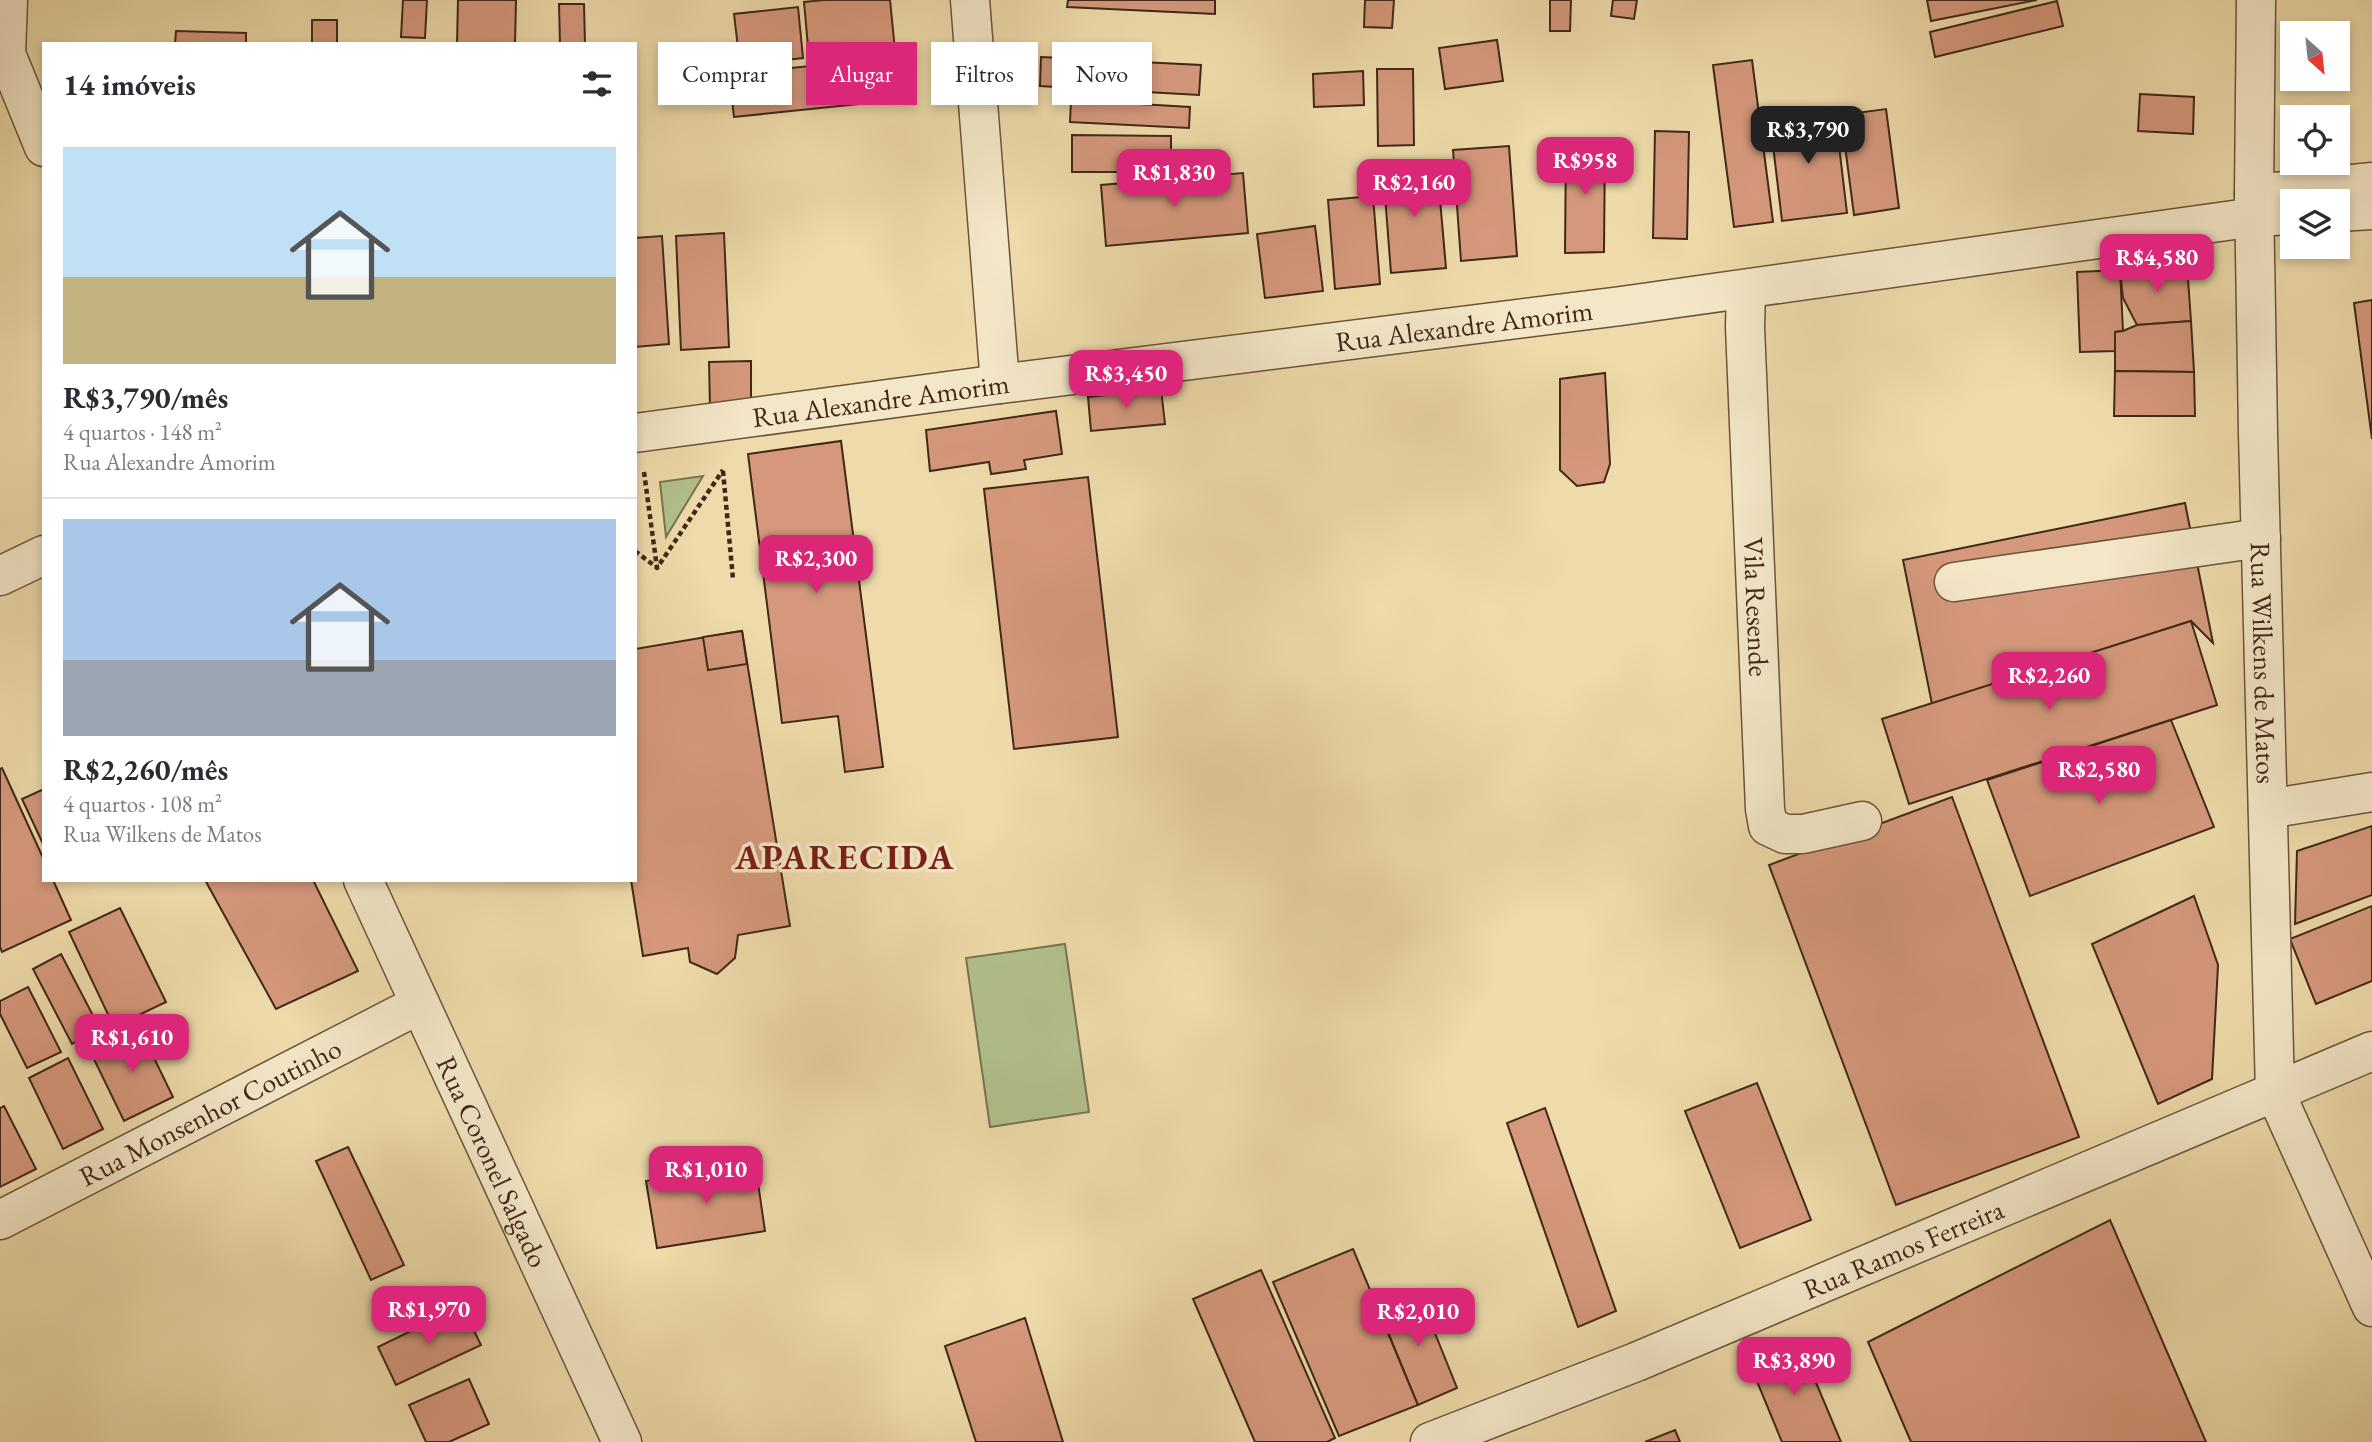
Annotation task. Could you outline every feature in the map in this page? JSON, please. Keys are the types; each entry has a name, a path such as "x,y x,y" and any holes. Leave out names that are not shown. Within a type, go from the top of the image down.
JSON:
{"street":[{"path":"8,0 3,51 42,142"},
{"path":"971,0 1000,384"},
{"name":"Rua Wilkens de Matos","path":"2256,0 2255,206 2275,1092 2372,1307"},
{"path":"2255,206 2372,182"},
{"name":"Rua Alexandre Amorim","path":"638,433 1000,384 1746,290 2255,206 2280,212"},
{"path":"2350,211 2372,210"},
{"name":"Vila Resende","path":"1746,290 1747,368 1767,817 1769,826 1785,834 1803,834 1862,821"},
{"path":"1954,582 2261,538"},
{"path":"0,576 42,556"},
{"path":"2268,809 2372,792"},
{"name":"Rua Coronel Salgado","path":"364,882 622,1442"},
{"name":"Rua Monsenhor Coutinho","path":"0,1220 420,1004"},
{"name":"Rua Ramos Ferreira","path":"1430,1442 1649,1357 2372,1051"}],"path":[{"path":"718,422 733,579"},
{"path":"638,433 657,568"},
{"path":"657,568 723,470"},
{"path":"637,553 657,568"}],"green space":[{"path":"703,476 666,537 660,482"},
{"path":"1065,944 1089,1112 990,1127 966,958"}],"building":[{"path":"403,0 427,0 425,38 401,37"},
{"path":"458,0 516,0 515,42 457,42"},
{"path":"890,0 894,42 808,42 804,2"},
{"path":"1068,0 1215,0 1215,14 1067,7"},
{"path":"1365,0 1394,0 1392,28 1364,27"},
{"path":"1550,0 1571,0 1570,31 1550,31"},
{"path":"1613,0 1637,0 1634,19 1611,16"},
{"path":"1927,0 2037,0 1931,21"},
{"path":"2057,1 2063,26 1935,57 1930,32"},
{"path":"559,4 584,4 585,42 560,42"},
{"path":"798,7 803,58 792,59 792,42 737,42 734,14"},
{"path":"312,20 337,20 337,42 312,42"},
{"path":"176,31 246,33 246,42 175,42"},
{"path":"1497,40 1503,81 1445,89 1439,48"},
{"path":"1041,57 1052,58 1052,87 1040,86"},
{"path":"1752,60 1773,222 1734,227 1713,65"},
{"path":"1152,63 1201,65 1199,95 1152,92"},
{"path":"806,67 806,105 849,105 734,117 733,105 792,105 792,68"},
{"path":"1377,69 1413,69 1414,145 1378,146"},
{"path":"1363,71 1364,105 1314,107 1313,74"},
{"path":"2140,94 2194,97 2193,134 2138,131"},
{"path":"1071,105 1190,107 1189,128 1070,122"},
{"path":"1886,109 1899,208 1854,215 1841,115"},
{"path":"1835,112 1847,213 1782,221 1770,120"},
{"path":"1655,131 1689,132 1687,239 1653,238"},
{"path":"1072,135 1171,136 1171,172 1072,172"},
{"path":"1566,141 1605,141 1604,252 1565,253"},
{"path":"1509,146 1517,256 1461,261 1453,150"},
{"path":"1437,165 1446,268 1391,273 1383,170"},
{"path":"1243,173 1248,233 1106,246 1101,185"},
{"path":"1373,196 1380,284 1335,289 1328,200"},
{"path":"1315,226 1323,291 1265,298 1257,234"},
{"path":"724,233 729,347 681,350 676,236"},
{"path":"662,236 669,344 637,347 637,238"},
{"path":"2187,265 2191,321 2137,325 2123,298 2120,270"},
{"path":"2120,270 2123,331 2115,332 2115,351 2080,352 2077,272"},
{"path":"2372,300 2372,439 2354,303"},
{"path":"2191,321 2194,372 2115,371 2115,332 2137,325"},
{"path":"751,361 751,407 710,408 709,362"},
{"path":"2115,371 2194,372 2195,416 2114,416"},
{"path":"1605,373 1610,464 1604,482 1577,486 1560,470 1560,379"},
{"path":"1161,389 1165,424 1091,431 1088,397"},
{"path":"1056,411 1062,454 1024,460 1026,469 991,474 989,462 930,471 926,430"},
{"path":"841,441 883,767 845,772 838,716 782,723 748,454"},
{"path":"1088,477 1118,737 1014,749 984,489"},
{"path":"2185,503 2213,643 2191,621 1932,704 1903,560"},
{"path":"2191,621 2217,705 1909,804 1882,719"},
{"path":"742,631 790,926 738,935 735,958 717,974 690,962 688,948 643,956 631,882 637,882 637,649"},
{"path":"742,631 747,664 708,670 703,637"},
{"path":"2171,720 2214,827 2030,896 1987,780"},
{"path":"2,768 42,856 42,882 54,882 71,920 2,952 0,947"},
{"path":"42,790 42,842 22,799"},
{"path":"1952,797 2079,1137 1896,1205 1769,865"},
{"path":"2372,826 2372,895 2295,924 2297,851"},
{"path":"206,882 314,882 358,971 276,1009"},
{"path":"2194,896 2218,965 2212,1079 2158,1104 2092,944"},
{"path":"2372,906 2372,981 2316,1004 2290,939"},
{"path":"120,908 166,1002 114,1027 69,932"},
{"path":"61,954 100,1029 72,1044 33,969"},
{"path":"28,987 61,1052 27,1068 0,1014 0,1001"},
{"path":"139,1027 173,1097 124,1121 90,1051"},
{"path":"68,1058 103,1129 63,1149 29,1078"},
{"path":"1757,1083 1811,1220 1740,1248 1685,1111"},
{"path":"4,1106 36,1169 0,1187 0,1108"},
{"path":"1545,1108 1616,1311 1578,1327 1507,1123"},
{"path":"348,1147 404,1265 371,1280 316,1161"},
{"path":"755,1163 765,1231 657,1248 646,1181"},
{"path":"2110,1220 2206,1442 1911,1442 1868,1342"},
{"path":"1353,1249 1418,1405 1339,1436 1273,1282"},
{"path":"1261,1270 1335,1438 1327,1442 1255,1442 1193,1299"},
{"path":"1418,1291 1457,1388 1418,1405 1378,1308"},
{"path":"462,1306 481,1345 396,1385 378,1347"},
{"path":"1025,1318 1063,1442 976,1442 945,1346"},
{"path":"1799,1342 1841,1442 1782,1442 1749,1362"},
{"path":"469,1379 489,1424 449,1442 426,1442 409,1405"},
{"path":"1675,1430 1680,1442 1645,1442"}],"district":[{"name":"APARECIDA","path":"845,857"}]}
